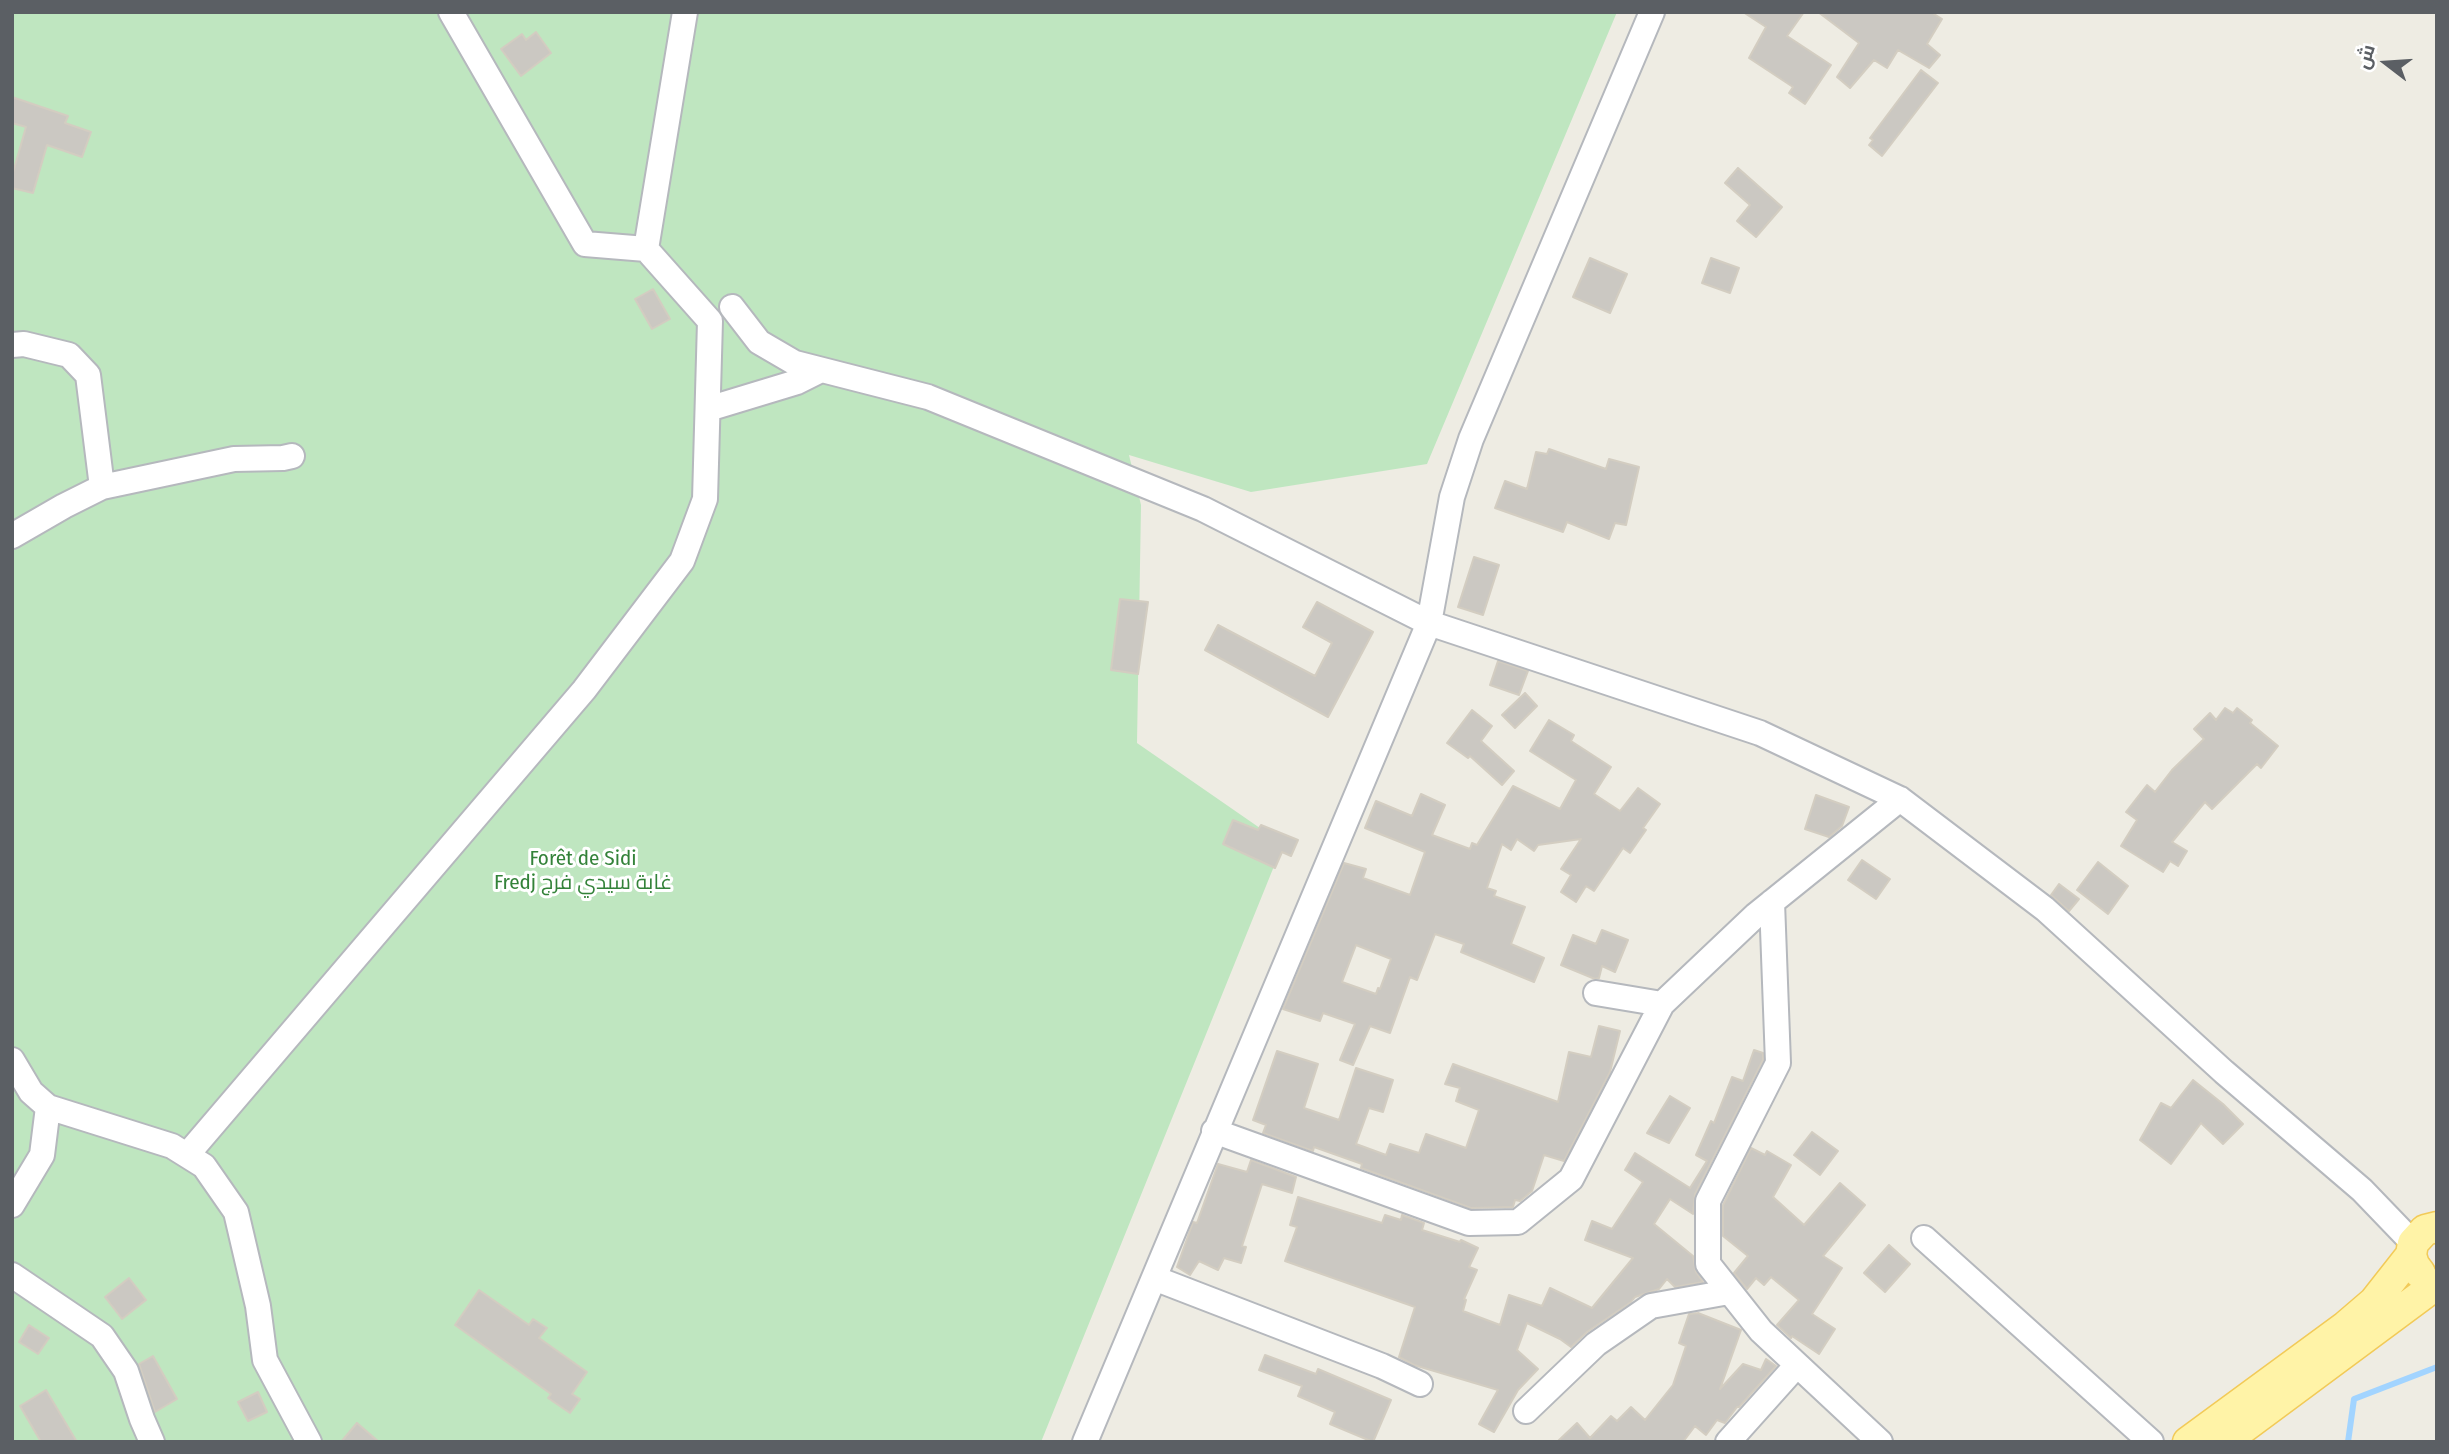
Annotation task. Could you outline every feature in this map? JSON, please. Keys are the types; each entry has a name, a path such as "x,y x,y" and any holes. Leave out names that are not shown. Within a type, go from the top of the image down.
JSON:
{"main road":[{"path":"2420,1242 2414,1265 2420,1273 2429,1278 2437,1278"},
{"path":"2188,1442 2346,1326 2374,1301 2420,1242"},
{"path":"2224,1442 2437,1284"}],"street":[{"path":"187,1155 584,691 682,561 705,499 710,321 646,248 585,244 451,12"},
{"path":"646,248 685,12"},
{"path":"1085,1442 1429,623 1452,497 1468,449 1653,12"},
{"path":"732,307 759,342 795,363 928,397 1203,509 1429,623 1760,733 1900,799 2045,909 2224,1072 2420,1242"},
{"path":"12,345 24,344 69,355 89,375 102,487"},
{"path":"708,409 797,382 821,370"},
{"path":"12,537 102,487 234,459 292,456"},
{"path":"1214,1131 1469,1223 1518,1222 1571,1179 1662,1004 1772,902 1900,799"},
{"path":"1772,902 1778,1063 1708,1201 1708,1264 1761,1331 1880,1442"},
{"path":"1596,993 1662,1004"},
{"path":"12,1060 31,1092 48,1107 172,1146 204,1166 236,1212 258,1306 265,1360 309,1442"},
{"path":"12,1205 42,1155 48,1107"},
{"path":"1924,1238 2151,1442"},
{"path":"12,1275 102,1336 126,1371 152,1442"},
{"path":"1154,1278 1381,1366 1420,1384"},
{"path":"1526,1411 1596,1344 1651,1307 1729,1292"},
{"path":"1728,1442 1797,1365"}],"green space":[{"name":"Forêt de Sidi Fredj غابة سيدي فرج","path":"12,12 1617,12 1427,464 1251,492 1129,455 1141,505 1137,743 1283,844 1041,1442 12,1442"}],"building":[{"path":"1743,12 1804,12 1787,36 1831,65 1805,104 1789,93 1793,87 1749,58 1766,27"},
{"path":"1818,12 1931,12 1942,19 1927,44 1940,55 1929,68 1898,50 1887,68 1874,60 1850,88 1837,77 1859,43"},
{"path":"536,32 551,53 521,76 501,49 522,34 526,40"},
{"path":"1921,70 1938,83 1882,156 1869,145 1873,140 1870,138"},
{"path":"12,97 68,116 65,123 91,132 82,157 47,145 33,193 12,188 12,176 26,127 12,123"},
{"path":"1738,168 1782,207 1756,237 1737,221 1750,205 1725,183"},
{"path":"1590,258 1627,274 1610,313 1573,297"},
{"path":"1711,258 1739,268 1730,293 1702,283"},
{"path":"653,289 670,319 652,329 635,299"},
{"path":"1549,449 1606,469 1609,459 1639,467 1626,525 1615,523 1609,539 1567,522 1563,532 1495,508 1505,481 1527,489 1536,452 1547,454"},
{"path":"1474,557 1499,565 1483,615 1458,607"},
{"path":"1120,599 1148,602 1138,674 1111,670"},
{"path":"1317,602 1373,632 1328,717 1205,650 1218,625 1315,676 1332,643 1303,627"},
{"path":"1498,661 1528,671 1519,695 1490,685"},
{"path":"1525,693 1537,706 1515,728 1502,715"},
{"path":"2225,708 2233,713 2237,708 2252,720 2250,723 2278,746 2261,768 2257,764 2212,809 2205,802 2172,842 2187,851 2178,866 2170,861 2163,872 2121,846 2137,820 2126,812 2147,785 2155,792 2172,770 2204,739 2194,729 2210,713 2216,720"},
{"path":"1472,710 1492,726 1481,741 1514,771 1502,785 1470,756 1468,758 1447,743"},
{"path":"1549,720 1574,735 1571,741 1611,767 1594,794 1620,811 1638,788 1660,804 1630,853 1623,848 1594,891 1586,886 1576,902 1561,892 1571,875 1561,869 1581,839 1538,845 1534,851 1517,839 1511,850 1502,844 1487,888 1496,891 1494,896 1525,907 1511,944 1544,958 1534,982 1461,952 1464,944 1435,934 1417,980 1410,977 1390,1033 1370,1026 1353,1065 1340,1060 1355,1024 1323,1013 1320,1021 1283,1009 1344,863 1366,869 1363,878 1410,895 1425,852 1365,828 1376,801 1412,816 1421,794 1445,805 1432,835 1470,849 1472,843 1477,845 1513,786 1560,809 1576,780 1530,751","holes":["1356,945 1391,959 1376,994 1342,982"]},
{"path":"1816,795 1849,807 1842,826 1829,837 1805,829"},
{"path":"1233,820 1258,830 1261,825 1298,840 1291,856 1282,852 1275,868 1223,844"},
{"path":"1862,860 1890,879 1876,899 1848,880"},
{"path":"2098,862 2128,886 2108,914 2077,890"},
{"path":"2059,884 2079,899 2069,911 2051,895"},
{"path":"1602,930 1628,940 1615,972 1602,966 1599,978 1595,979 1561,965 1573,935 1596,944"},
{"path":"1599,1026 1620,1031 1610,1072 1564,1161 1544,1155 1532,1191 1520,1201 1515,1200 1513,1207 1471,1208 1361,1168 1362,1164 1314,1147 1313,1151 1263,1133 1266,1125 1253,1120 1277,1051 1318,1064 1304,1108 1339,1120 1356,1068 1393,1080 1383,1112 1369,1108 1356,1144 1386,1155 1390,1144 1419,1153 1426,1134 1466,1148 1479,1110 1456,1101 1460,1088 1445,1084 1453,1064 1558,1102 1569,1052 1591,1057"},
{"path":"1754,1050 1763,1053 1763,1060 1695,1194 1693,1214 1670,1199 1654,1224 1693,1256 1696,1272 1703,1282 1675,1287 1667,1279 1659,1289 1635,1297 1571,1347 1527,1323 1517,1350 1538,1369 1518,1390 1494,1432 1479,1424 1498,1390 1414,1365 1399,1357 1415,1307 1285,1261 1297,1227 1290,1225 1298,1197 1382,1223 1385,1215 1401,1220 1402,1215 1424,1223 1422,1230 1460,1242 1461,1240 1478,1248 1469,1267 1477,1270 1464,1299 1463,1311 1500,1325 1509,1295 1542,1306 1550,1288 1592,1308 1633,1258 1585,1240 1592,1221 1612,1229 1643,1182 1625,1170 1635,1153 1690,1188 1707,1161 1696,1155 1711,1121 1714,1123 1732,1077 1743,1081"},
{"path":"2193,1080 2243,1124 2223,1144 2201,1123 2171,1164 2140,1140 2161,1103 2171,1108"},
{"path":"1670,1096 1690,1108 1669,1143 1647,1133"},
{"path":"1812,1132 1838,1151 1820,1175 1794,1155"},
{"path":"1751,1148 1765,1155 1767,1151 1791,1165 1773,1197 1804,1225 1840,1183 1865,1205 1823,1256 1842,1268 1812,1314 1835,1329 1819,1354 1792,1336 1791,1338 1777,1325 1799,1300 1771,1277 1764,1285 1756,1278 1747,1289 1734,1273 1748,1256 1723,1236 1723,1205"},
{"path":"1251,1160 1296,1177 1292,1193 1262,1184 1242,1246 1246,1247 1241,1263 1224,1258 1218,1270 1199,1261 1190,1275 1177,1267 1193,1222 1197,1223 1218,1164 1247,1172"},
{"path":"1889,1245 1910,1264 1885,1292 1864,1273"},
{"path":"129,1278 146,1300 122,1319 105,1297"},
{"path":"479,1290 529,1325 533,1319 547,1328 539,1338 587,1372 572,1394 580,1399 570,1413 548,1398 551,1394 455,1325"},
{"path":"1698,1313 1741,1330 1720,1389 1743,1364 1761,1370 1766,1359 1776,1366 1725,1423 1717,1420 1706,1435 1695,1426 1683,1442 1557,1442 1577,1423 1590,1438 1611,1416 1617,1421 1631,1407 1645,1420 1673,1385 1686,1346 1679,1343 1689,1314"},
{"path":"29,1325 49,1338 38,1354 19,1342"},
{"path":"1265,1355 1316,1374 1318,1369 1391,1400 1373,1442 1330,1424 1335,1412 1298,1396 1302,1386 1259,1370"},
{"path":"153,1356 177,1399 155,1412 139,1364"},
{"path":"46,1390 77,1442 41,1442 20,1406"},
{"path":"258,1392 267,1412 248,1421 238,1402"},
{"path":"357,1423 379,1442 341,1442"}],"waterway":[{"path":"2348,1442 2354,1399 2437,1367"}]}
